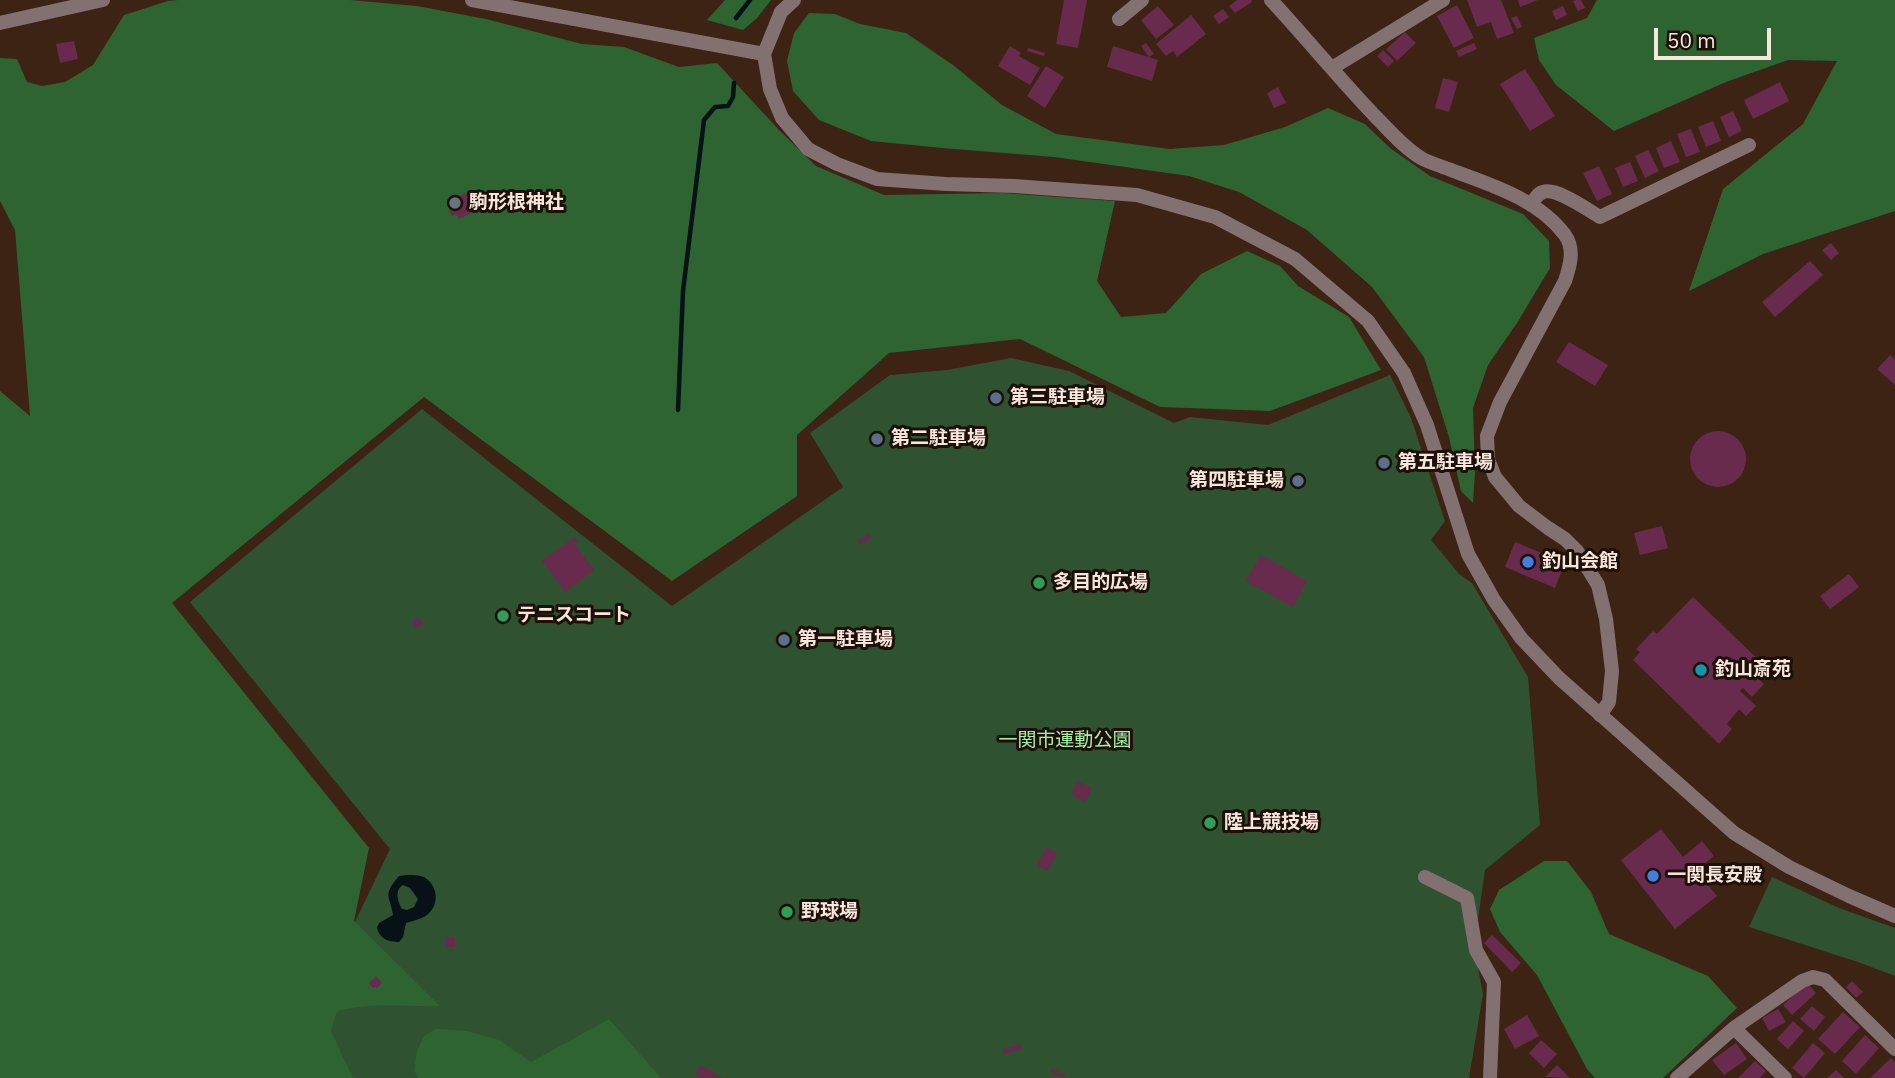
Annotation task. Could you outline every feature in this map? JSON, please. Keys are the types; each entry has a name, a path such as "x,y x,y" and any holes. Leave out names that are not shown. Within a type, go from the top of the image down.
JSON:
{"street":[{"path":"0,23 103,0"},
{"path":"472,0 764,54"},
{"path":"794,0 781,12 764,54 770,89 782,118 808,149 837,164 877,179 1137,195 1215,218 1295,259 1368,321 1404,373 1427,425 1468,554 1494,600 1521,638 1559,678 1734,833 1789,867 1895,916"},
{"path":"1119,19 1142,0"},
{"path":"1271,0 1400,142 1422,159 1498,188 1531,205 1566,237 1570,266 1565,281 1500,402 1487,436 1488,458 1495,477 1520,506 1577,551 1598,585 1606,619 1612,671 1609,702 1600,715"},
{"path":"1332,68 1440,1"},
{"path":"1531,205 1544,191 1554,191 1600,217 1749,145"},
{"path":"1425,877 1467,898 1476,950 1494,982 1493,1076"},
{"path":"1677,1078 1734,1028 1813,976 1825,980 1895,1049"},
{"path":"1734,1028 1785,1078"}],"green space":[{"path":"178,0 350,0 417,6 486,19 582,44 624,47 679,67 717,63 816,166 884,195 1002,193 1115,201 1097,281 1121,317 1166,313 1201,274 1247,251 1280,266 1298,286 1349,317 1381,370 1270,411 1160,407 1020,339 889,353 797,435 797,496 672,581 424,397 172,603 369,848 354,921 440,1006 376,1006 337,1011 331,1031 353,1078 0,1078 0,391 30,416 15,230 0,201 0,58 17,59 27,82 42,86 65,82 93,65 124,15"},
{"path":"725,0 771,0 743,30 707,20"},
{"path":"1597,0 1895,0 1895,211 1763,254 1689,291 1723,189 1803,124 1837,61 1788,60 1726,82 1614,131 1556,85 1539,60 1534,38 1587,18"},
{"path":"809,13 835,14 860,24 906,33 953,65 1002,105 1056,134 1170,149 1224,145 1285,127 1328,108 1365,124 1390,148 1430,176 1523,214 1549,241 1550,268 1488,365 1473,408 1473,503 1461,491 1449,437 1424,357 1372,287 1307,230 1239,192 1189,176 1054,157 871,141 819,120 793,91 787,61 794,33"},
{"name":"一関市運動公園","path":"1011,358 1069,371 1174,423 1190,417 1268,425 1390,375 1411,418 1445,521 1431,540 1459,574 1472,583 1528,677 1540,825 1485,870 1474,947 1483,994 1469,1078 317,1078 303,1030 390,849 190,602 422,409 672,606 843,487 810,433 890,375 947,370"},
{"path":"1544,861 1567,861 1591,892 1609,934 1708,976 1737,1008 1663,1078 1595,1078 1587,1069 1537,975 1500,932 1490,909 1499,890"},
{"path":"1772,877 1839,908 1895,928 1895,976 1749,927"},
{"path":"609,1019 661,1078 419,1078 414,1071 417,1051 424,1036 435,1029 467,1031 499,1040 531,1062"}],"shaded area":[{"path":"399,876 424,877 432,885 436,895 434,906 427,915 406,923 399,942 385,939 377,928 379,923 393,915 389,892","holes":["403,885 410,888 418,899 414,907 402,909 398,890"]}],"building":[{"path":"1064,0 1087,0 1078,48 1056,44"},
{"path":"1237,0 1252,2 1235,13 1229,6"},
{"path":"1467,0 1501,0 1514,33 1497,39 1491,22 1477,27"},
{"path":"1518,0 1538,0 1520,7"},
{"path":"1581,0 1585,8 1578,11 1573,1"},
{"path":"1457,5 1474,38 1454,48 1437,16"},
{"path":"1158,6 1174,25 1156,39 1141,20"},
{"path":"1563,6 1567,15 1556,20 1552,11"},
{"path":"1223,9 1229,17 1219,24 1213,16"},
{"path":"1191,15 1206,34 1177,57 1173,51 1166,56 1156,44"},
{"path":"1517,16 1522,27 1517,29 1511,18"},
{"path":"1405,32 1416,43 1397,61 1386,49"},
{"path":"74,41 78,59 60,63 56,44"},
{"path":"1146,43 1154,54 1149,57 1141,46"},
{"path":"1474,43 1477,49 1459,57 1456,51"},
{"path":"1010,46 1021,53 1019,56 1040,68 1030,85 998,66"},
{"path":"1113,46 1158,60 1152,81 1107,67"},
{"path":"1028,48 1045,53 1044,56 1027,51"},
{"path":"1383,50 1394,61 1388,67 1377,56"},
{"path":"1046,66 1064,77 1045,108 1027,96"},
{"path":"1525,69 1555,116 1530,131 1500,84"},
{"path":"1443,78 1458,82 1449,112 1435,108"},
{"path":"1780,82 1789,101 1753,119 1744,100"},
{"path":"1278,87 1286,103 1274,108 1267,93"},
{"path":"1733,111 1742,131 1729,137 1720,117"},
{"path":"1713,121 1721,141 1706,147 1698,127"},
{"path":"1691,129 1700,152 1686,157 1677,134"},
{"path":"1671,141 1680,162 1664,168 1656,148"},
{"path":"1648,150 1659,171 1645,178 1635,156"},
{"path":"1630,162 1638,181 1623,187 1615,168"},
{"path":"1599,166 1612,194 1597,201 1583,173"},
{"path":"468,192 471,197 476,195 480,202 476,204 478,209 459,219 456,214 452,216 449,211 453,209 449,201"},
{"path":"1831,243 1839,253 1831,260 1822,250"},
{"path":"1810,261 1823,275 1775,317 1762,302"},
{"path":"1569,342 1608,365 1595,386 1556,362"},
{"path":"1890,355 1895,359 1895,385 1877,369"},
{"path":"1712,431 1724,431 1734,435 1742,443 1746,459 1742,475 1734,483 1724,487 1712,487 1702,483 1694,475 1690,465 1690,453 1694,443 1702,435"},
{"path":"1662,526 1668,548 1640,555 1634,533"},
{"path":"869,534 871,538 861,545 858,540"},
{"path":"575,537 578,541 575,544 594,570 565,592 542,561"},
{"path":"1515,542 1565,563 1555,588 1505,567"},
{"path":"1261,555 1307,581 1293,607 1246,581"},
{"path":"1849,574 1859,587 1830,609 1820,596"},
{"name":"釣山斎苑","path":"1693,597 1764,665 1755,675 1764,684 1752,697 1743,688 1740,691 1756,706 1746,716 1739,709 1727,724 1732,729 1719,744 1633,660 1640,652 1636,649 1653,631 1657,634"},
{"path":"415,618 422,620 421,627 417,628 412,623"},
{"path":"1078,781 1092,788 1085,802 1071,794"},
{"path":"1661,829 1683,857 1702,841 1714,856 1696,870 1717,896 1675,929 1621,860"},
{"path":"1047,847 1057,853 1048,871 1037,865"},
{"path":"1492,935 1521,963 1512,972 1484,943"},
{"path":"445,937 455,938 455,947 445,947"},
{"path":"376,976 382,983 373,988 369,983"},
{"path":"1852,981 1863,992 1856,998 1846,987"},
{"path":"1807,983 1816,993 1792,1015 1783,1005"},
{"path":"1812,1006 1825,1017 1814,1031 1800,1019"},
{"path":"1778,1009 1786,1022 1769,1031 1762,1018"},
{"path":"1843,1012 1860,1027 1835,1054 1818,1039"},
{"path":"1527,1015 1539,1036 1515,1049 1504,1029"},
{"path":"1793,1021 1804,1031 1788,1049 1777,1039"},
{"path":"1865,1035 1879,1048 1856,1074 1842,1061"},
{"path":"1541,1040 1557,1054 1544,1068 1529,1053"},
{"path":"1736,1043 1747,1059 1724,1075 1712,1060"},
{"path":"1813,1043 1825,1053 1804,1078 1792,1068"},
{"path":"1021,1044 1022,1049 1004,1054 1003,1049"},
{"path":"1891,1058 1895,1062 1895,1078 1870,1078"},
{"path":"1755,1061 1766,1071 1760,1078 1738,1078"},
{"path":"700,1065 723,1078 702,1078 695,1074"},
{"path":"1557,1065 1570,1078 1545,1077"},
{"path":"1052,1068 1065,1075 1064,1078 1050,1072"},
{"path":"1836,1070 1844,1078 1827,1078"}],"waterway":[{"path":"736,18 750,0"},
{"path":"678,410 683,291 704,120 715,107 728,106 733,97 734,83"}],"place":[{"name":"駒形根神社","path":"455,203"},
{"name":"第三駐車場","path":"996,398"},
{"name":"第二駐車場","path":"877,439"},
{"name":"第五駐車場","path":"1384,463"},
{"name":"第四駐車場","path":"1298,481"},
{"name":"釣山会館","path":"1528,562"},
{"name":"多目的広場","path":"1039,583"},
{"name":"テニスコート","path":"503,616"},
{"name":"第一駐車場","path":"784,640"},
{"name":"釣山斎苑","path":"1701,670"},
{"name":"陸上競技場","path":"1210,823"},
{"name":"一関長安殿","path":"1653,876"},
{"name":"野球場","path":"787,912"}]}
